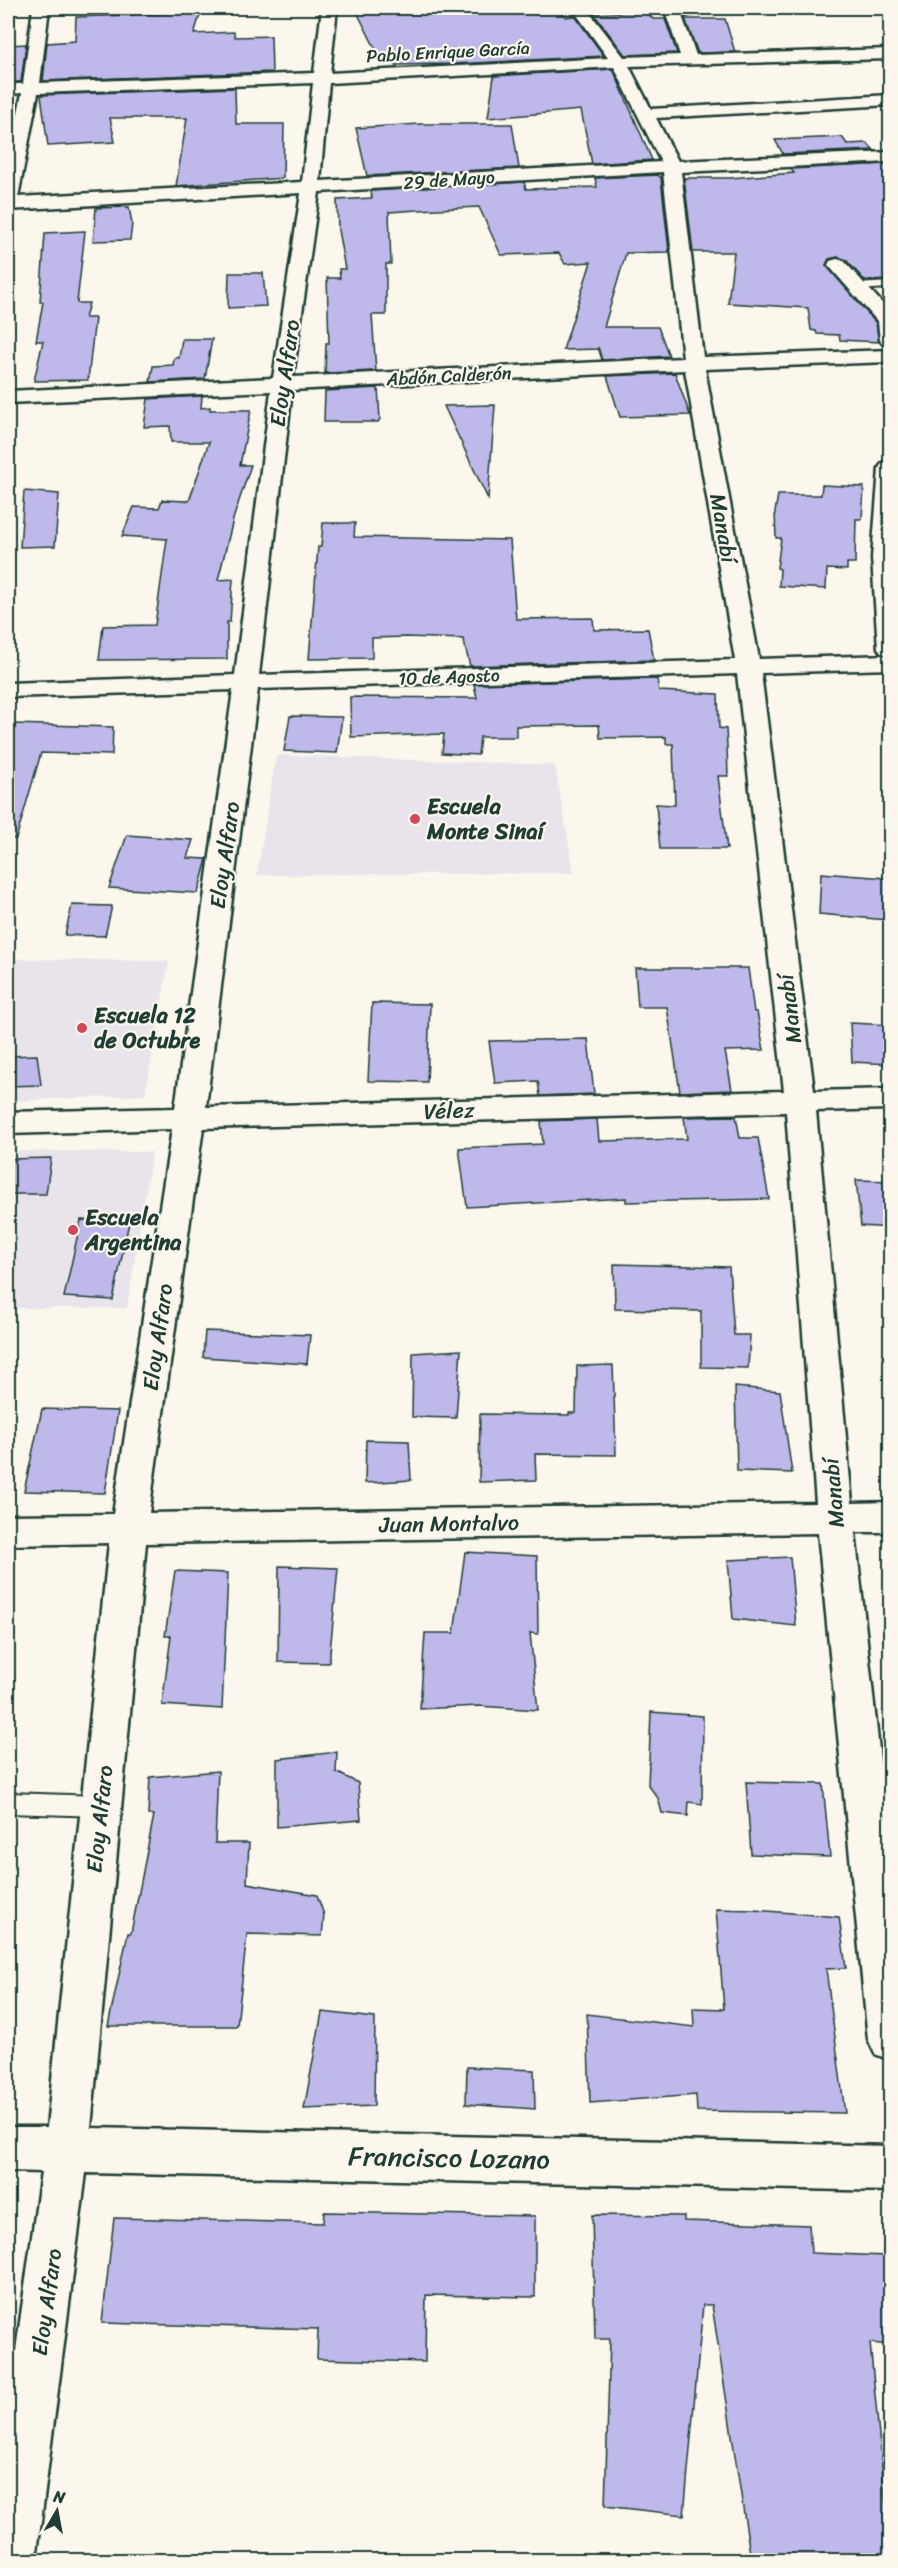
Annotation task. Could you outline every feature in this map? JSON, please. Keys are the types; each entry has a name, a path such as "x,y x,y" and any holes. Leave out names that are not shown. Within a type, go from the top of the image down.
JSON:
{"street":[{"path":"8,204 31,88 41,8"},
{"name":"Eloy Alfaro","path":"11,2560 67,2149 129,1528 189,1117 282,386 310,189 329,8"},
{"name":"Manabí","path":"579,8 619,62 671,165 694,362 748,667 800,1101 835,1517 891,2039"},
{"path":"690,60 671,10 705,8"},
{"name":"Pablo Enrique García","path":"8,89 323,78 619,62 891,54"},
{"path":"645,114 891,100"},
{"name":"29 de Mayo","path":"8,204 310,189 671,165 891,157"},
{"path":"837,265 888,321 891,340"},
{"name":"Abdón Calderón","path":"8,398 282,386 694,362 891,356"},
{"path":"891,468 887,510 884,602 891,648"},
{"name":"10 de Agosto","path":"8,690 891,662"},
{"name":"Vélez","path":"8,1123 891,1099"},
{"name":"Juan Montalvo","path":"8,1530 891,1517"},
{"name":"Francisco Lozano","path":"8,2149 891,2169"}],"lane":[{"path":"856,286 891,285"},
{"path":"8,1803 100,1806"}],"shaded area":[{"name":"Escuela Monte Sinaí","path":"276,755 555,765 574,873 257,875"},
{"name":"Escuela 12 de Octubre","path":"8,959 169,961 145,1095 8,1101"},
{"name":"Escuela Argentina","path":"8,1151 152,1152 127,1308 8,1308"}],"building":[{"path":"355,8 559,8 565,17 575,16 604,56 395,65 394,54 378,54"},
{"path":"646,11 653,19 665,19 677,53 625,55 594,14"},
{"path":"201,12 194,34 234,32 235,37 271,36 272,72 43,81 47,43 75,41 76,17"},
{"path":"685,19 725,19 735,52 698,53"},
{"path":"26,44 21,82 8,82 8,45"},
{"path":"613,69 652,160 592,164 581,110 488,118 494,76"},
{"path":"235,88 236,124 284,124 283,178 176,186 187,118 110,118 115,142 48,146 41,95"},
{"path":"420,124 512,124 519,168 367,176 356,128"},
{"path":"842,137 847,144 867,143 874,150 783,154 775,140"},
{"path":"886,164 891,170 891,280 865,281 846,260 838,257 829,259 826,265 876,323 879,342 840,340 839,335 817,334 816,331 811,330 808,308 728,303 734,252 693,252 684,178 730,178 794,173 791,169"},
{"path":"658,175 661,178 669,252 626,253 604,327 658,327 669,356 602,360 598,347 598,349 563,350 591,262 565,264 559,253 501,255 479,207 417,210 389,212 391,264 386,264 386,315 372,315 376,371 325,373 326,343 329,343 327,278 340,278 339,269 345,269 338,230 337,200 372,198 371,191 524,182 526,189 597,187 595,178"},
{"path":"129,207 132,224 130,240 93,241 96,208"},
{"path":"85,231 77,303 89,303 85,318 95,318 88,380 34,381 43,341 36,341 43,302 40,302 45,233"},
{"path":"229,273 263,273 266,306 228,308"},
{"path":"182,339 212,339 205,379 150,382 153,366 173,365 174,358 179,358"},
{"path":"675,373 690,415 620,417 607,376"},
{"path":"378,388 380,419 378,422 324,422 325,391"},
{"path":"202,396 201,408 251,410 240,465 251,465 234,516 218,580 233,579 230,622 227,622 227,659 99,660 103,626 155,625 167,539 122,536 134,507 159,508 162,500 189,501 209,442 171,442 170,426 144,427 148,399"},
{"path":"495,405 488,499 444,406"},
{"path":"822,485 864,487 862,519 856,519 855,563 847,563 847,570 827,569 826,589 779,586 780,569 777,568 781,538 776,538 775,512 778,495 821,495"},
{"path":"24,491 59,494 55,546 20,547"},
{"path":"323,523 355,523 354,537 510,540 516,619 593,618 594,630 648,629 654,660 470,666 463,639 406,637 372,638 372,658 309,659 318,547 321,547"},
{"path":"657,679 659,691 718,694 719,728 726,729 727,746 728,776 718,776 727,849 660,849 656,804 675,805 673,744 666,744 666,737 600,738 599,725 516,726 516,737 480,737 478,755 442,753 444,734 351,737 350,697 477,698 474,684"},
{"path":"290,716 342,717 337,753 284,751"},
{"path":"12,724 113,727 112,755 41,753 16,839 8,838 8,737"},
{"path":"127,835 193,840 187,858 207,859 198,893 109,888"},
{"path":"821,873 886,878 887,920 819,914"},
{"path":"72,905 112,906 105,936 65,935"},
{"path":"635,968 748,968 754,1012 757,1012 764,1050 725,1051 732,1090 680,1092 667,1007 638,1007"},
{"path":"372,1003 430,1004 427,1082 368,1081"},
{"path":"850,1023 891,1025 891,1064 852,1062"},
{"path":"588,1039 594,1094 540,1096 538,1081 495,1083 489,1041"},
{"path":"37,1055 41,1085 8,1086 8,1056"},
{"path":"736,1116 740,1138 758,1138 769,1199 626,1202 626,1198 467,1207 459,1148 543,1144 541,1121 597,1119 599,1141 687,1139 684,1117"},
{"path":"51,1158 46,1194 8,1194 8,1159"},
{"path":"856,1180 891,1181 891,1228 861,1226"},
{"path":"81,1220 129,1222 113,1300 64,1297"},
{"path":"614,1264 729,1267 734,1335 750,1335 748,1368 701,1367 701,1311 615,1309"},
{"path":"205,1331 310,1335 307,1364 203,1357"},
{"path":"461,1350 456,1418 412,1417 413,1353"},
{"path":"613,1365 616,1455 535,1454 536,1480 479,1482 480,1414 569,1415 569,1413 576,1413 577,1366"},
{"path":"735,1387 780,1391 792,1473 737,1471"},
{"path":"42,1409 118,1411 105,1493 24,1491"},
{"path":"366,1440 409,1441 411,1480 365,1483"},
{"path":"465,1552 537,1556 538,1634 530,1633 538,1710 478,1706 420,1709 425,1633 454,1633"},
{"path":"790,1557 796,1626 733,1619 728,1560"},
{"path":"279,1566 338,1568 329,1663 278,1662"},
{"path":"175,1571 228,1573 222,1709 162,1705 171,1636 165,1636"},
{"path":"651,1712 703,1716 702,1804 689,1802 688,1816 662,1813 658,1798 648,1785"},
{"path":"337,1752 336,1772 358,1783 361,1820 277,1827 277,1759"},
{"path":"218,1771 215,1843 249,1843 247,1883 317,1895 324,1915 322,1936 247,1934 237,2026 108,2026 128,1933 131,1933 154,1815 148,1815 150,1777"},
{"path":"746,1782 823,1784 830,1857 751,1854"},
{"path":"716,1909 839,1917 846,1968 826,1969 845,2113 697,2111 696,2095 590,2103 587,2014 694,2027 693,2008 724,2009"},
{"path":"322,2012 375,2018 374,2106 304,2109"},
{"path":"467,2067 534,2070 535,2109 466,2104"},
{"path":"324,2212 535,2216 535,2297 426,2295 425,2362 317,2359 318,2329 102,2323 114,2218 323,2223"},
{"path":"592,2215 684,2216 684,2221 809,2225 811,2253 886,2256 891,2303 891,2345 870,2343 891,2560 751,2560 712,2305 703,2305 684,2515 605,2506 610,2339 595,2339"}],"place":[{"name":"Escuela Monte Sinaí","path":"415,819"},
{"name":"Escuela 12 de Octubre","path":"82,1028"},
{"name":"Escuela Argentina","path":"73,1230"}]}
